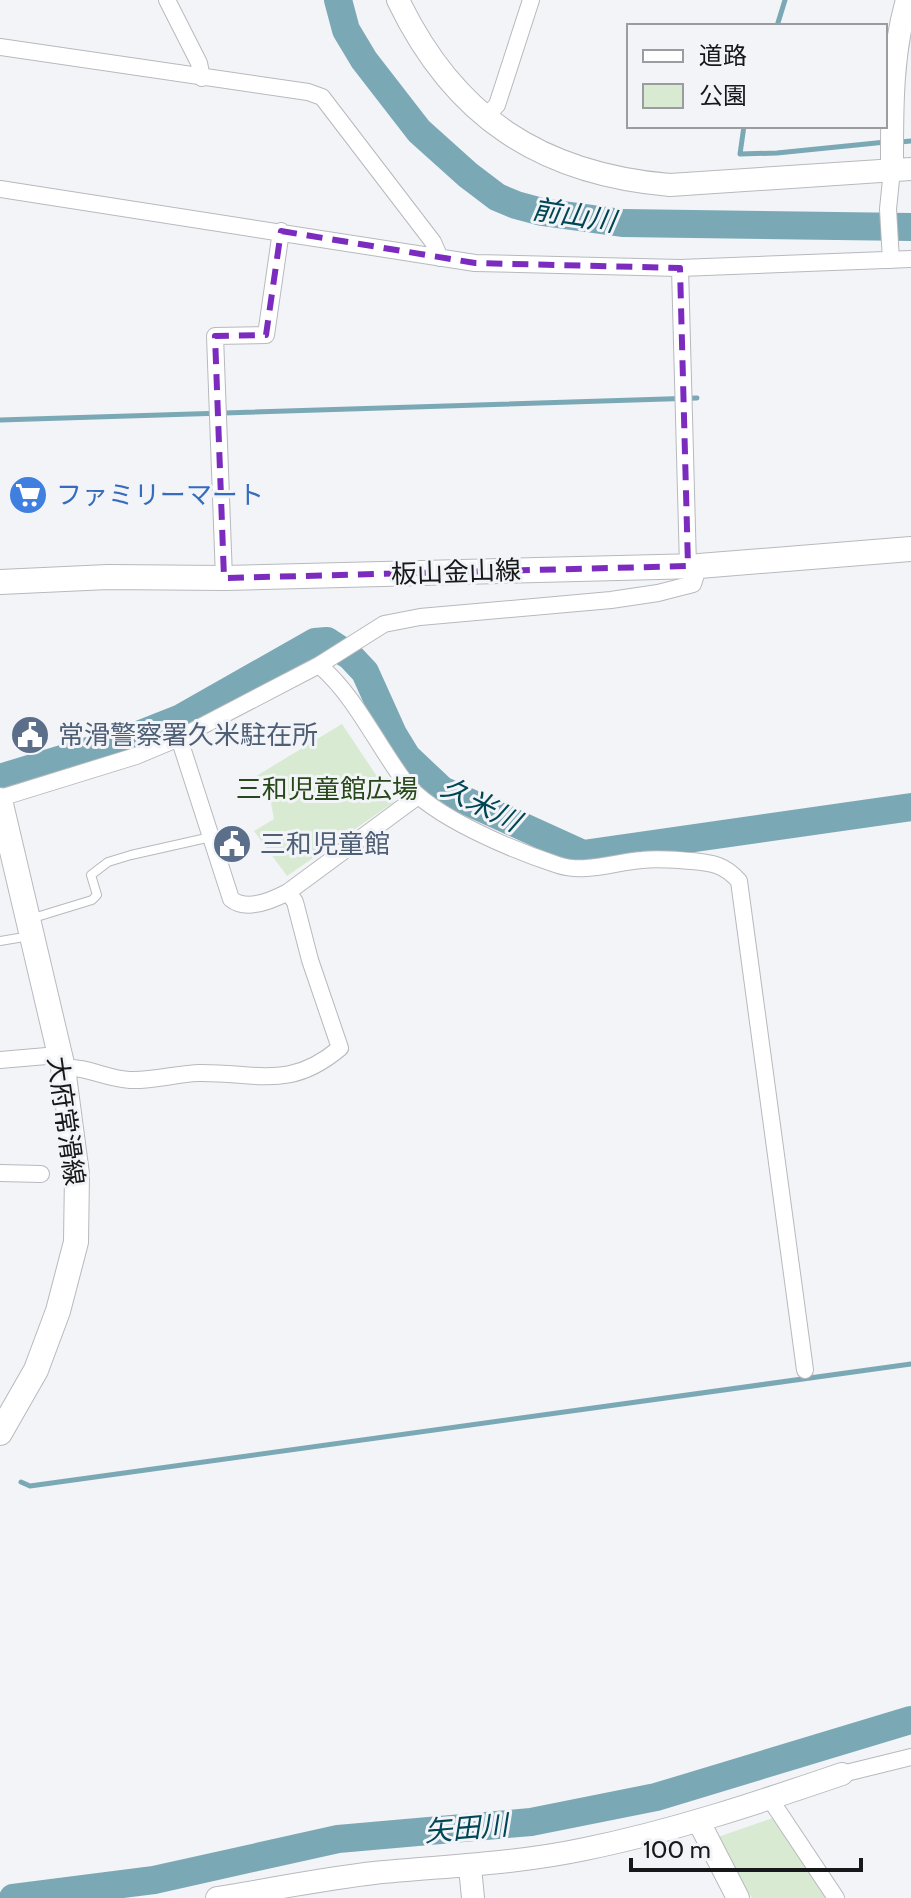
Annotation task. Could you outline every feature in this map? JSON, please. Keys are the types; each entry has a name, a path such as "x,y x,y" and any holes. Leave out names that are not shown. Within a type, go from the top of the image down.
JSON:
{"main road":[{"name":"板山金山線","path":"0,582 108,577 224,578 694,566 911,549"},
{"name":"大府常滑線","path":"0,799 60,1061 77,1174 76,1242 58,1311 36,1370 0,1433"}],"street":[{"path":"167,0 199,63 202,78"},
{"path":"398,0 433,63 485,117 514,138 555,159 597,174 632,182 670,185 901,169"},
{"path":"485,117 497,105 531,0"},
{"path":"891,252 888,209 901,169 894,67 907,0"},
{"path":"0,47 308,92 322,97 433,242 440,258"},
{"path":"0,189 475,263 680,268 891,252 911,259"},
{"path":"224,578 215,336 266,335 281,231"},
{"path":"0,799 136,756 179,738 319,665 384,624 420,617 544,608 658,593 693,584 680,268"},
{"path":"319,665 338,681 353,701 406,783 437,811 521,853 560,866 586,868 642,860 675,860 723,865 739,881 805,1370"},
{"path":"179,738 231,899 236,903 245,905 271,901 288,892 418,796"},
{"path":"0,1060 60,1061 158,1085 193,1068 272,1078 325,1061 340,1048 310,960 295,902 288,892"},
{"path":"0,1173 41,1174"},
{"path":"217,1898 258,1895 312,1881 470,1867 584,1850 699,1822 842,1774 911,1757"},
{"path":"770,1799 836,1898"},
{"path":"699,1822 738,1898"},
{"path":"470,1867 473,1898"}],"lane":[{"path":"0,941 92,900 97,895 91,875 108,862 211,837"}],"highlighted area":[{"path":"281,231 475,263 680,268 688,566 224,578 215,336 266,335"}],"green space":[{"name":"三和児童館広場","path":"342,724 394,802 287,876 254,831 274,819 271,803 276,791 253,778"},
{"path":"773,1818 829,1898 752,1898 715,1838"}],"waterway":[{"name":"前山川","path":"338,0 346,30 364,60 419,131 468,175 497,197 516,205 542,212 622,223 911,227"},
{"path":"778,24 785,0"},
{"path":"744,128 740,154 886,142"},
{"path":"900,142 911,141"},
{"path":"0,420 697,398"},
{"name":"久米川","path":"0,778 128,739 181,718 315,642 327,641 350,656 365,672 407,757 442,790 583,854 911,807"},
{"path":"21,1482 30,1486 911,1364"},
{"name":"矢田川","path":"13,1898 154,1880 338,1839 531,1822 656,1797 911,1720"}],"place":[{"name":"ファミリーマート","path":"28,495"},
{"name":"常滑警察署久米駐在所","path":"30,735"},
{"name":"三和児童館","path":"232,844"}]}
